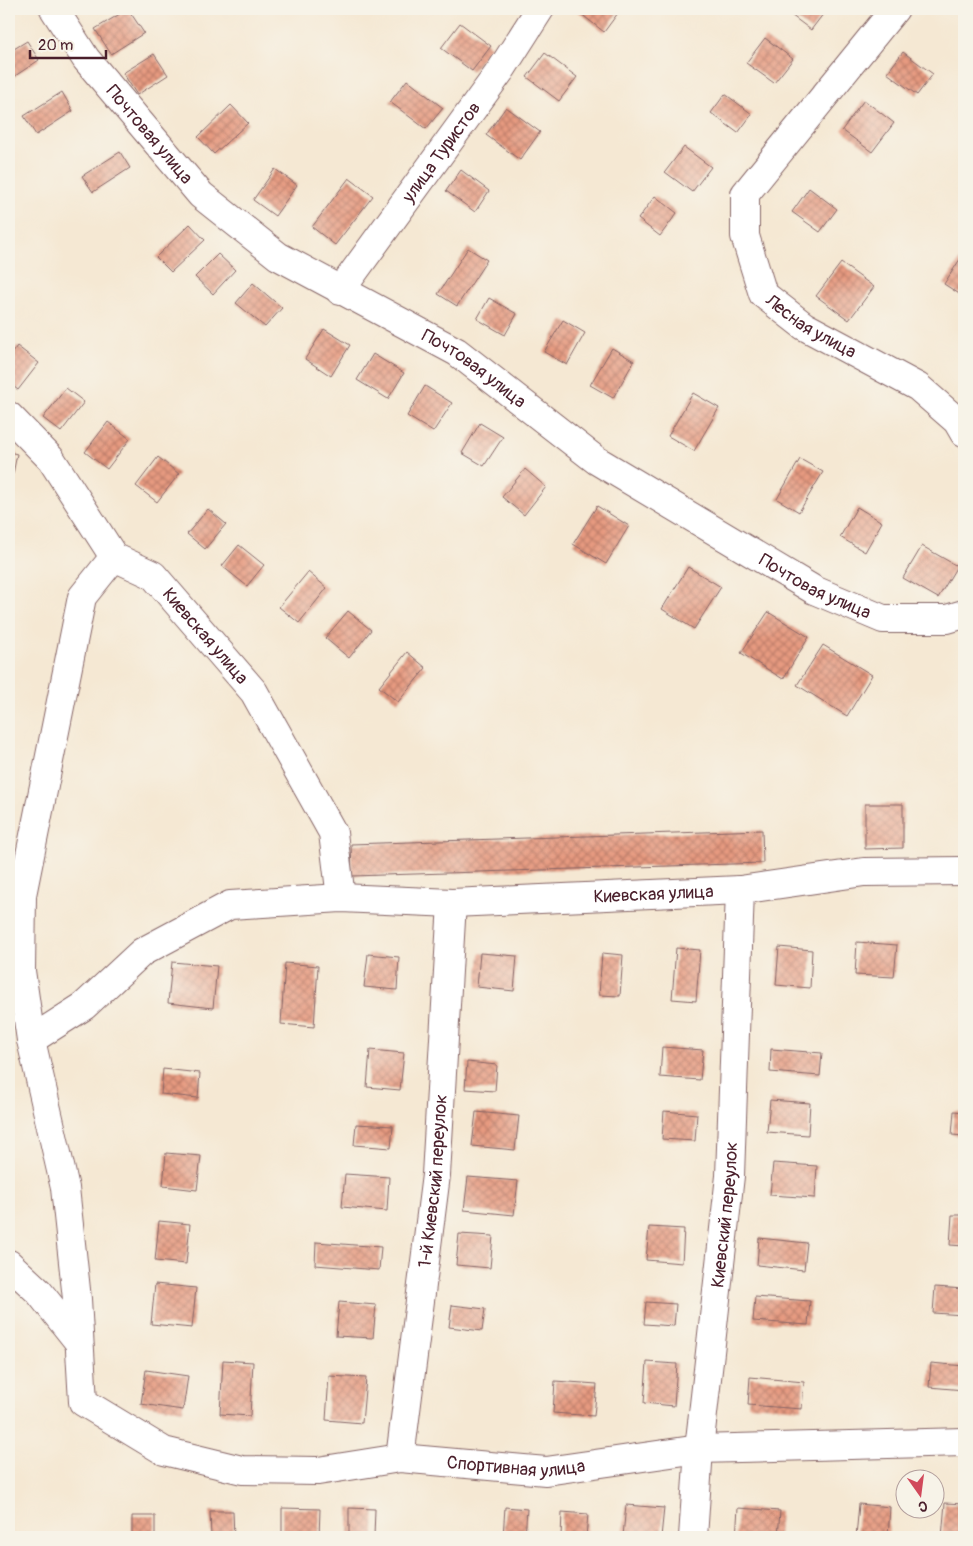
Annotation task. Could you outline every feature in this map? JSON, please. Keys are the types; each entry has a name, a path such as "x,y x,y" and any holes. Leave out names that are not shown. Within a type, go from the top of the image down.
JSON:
{"street":[{"name":"Почтовая улица","path":"54,9 86,59 201,195 278,256 340,291 457,352 596,460 814,590 883,619 947,620 964,614"},
{"name":"улица Туристов","path":"340,291 501,70 540,9"},
{"name":"Лесная улица","path":"895,9 745,194 744,236 763,294 804,326 918,387 957,421 964,433"},
{"path":"9,416 51,459 114,557 82,597 22,895 21,971 32,1040 65,1188 78,1299 78,1341"},
{"name":"Киевская улица","path":"114,557 154,575 254,692 333,833 341,898"},
{"name":"Киевская улица","path":"32,1040 84,1006 142,952 230,905 341,898 452,903 740,890 864,872 964,871"},
{"name":"Киевский переулок","path":"693,1537 699,1449 730,1176 740,890"},
{"name":"1-й Киевский переулок","path":"400,1458 436,1175 452,903"},
{"path":"9,1264 39,1292 78,1341"},
{"name":"Спортивная улица","path":"78,1341 83,1402 164,1451 242,1470 318,1471 400,1458 546,1471 699,1449 964,1442"}],"building":[{"path":"128,9 144,33 111,54 95,29"},
{"path":"575,9 613,9 618,13 604,32"},
{"path":"789,9 827,9 811,30 787,12"},
{"path":"460,23 491,46 472,71 441,48"},
{"path":"765,38 793,59 774,83 746,63"},
{"path":"27,41 39,60 9,80 9,52"},
{"path":"903,52 933,74 917,95 887,73"},
{"path":"545,53 577,77 559,101 527,77"},
{"path":"154,54 168,75 137,95 123,73"},
{"path":"407,80 443,108 426,129 390,102"},
{"path":"62,92 73,111 36,135 24,116"},
{"path":"725,94 752,114 738,133 711,113"},
{"path":"864,100 894,123 872,152 842,130"},
{"path":"231,105 248,123 214,154 198,137"},
{"path":"506,107 540,132 520,160 486,135"},
{"path":"684,147 711,167 692,192 665,172"},
{"path":"120,152 130,168 93,192 82,176"},
{"path":"275,169 297,185 275,216 253,200"},
{"path":"461,170 489,191 475,212 446,191"},
{"path":"349,178 373,196 335,245 312,227"},
{"path":"809,188 837,209 820,232 792,212"},
{"path":"655,196 677,213 660,236 638,219"},
{"path":"190,224 205,240 171,272 156,257"},
{"path":"468,248 487,260 457,306 438,294"},
{"path":"218,254 235,270 213,294 195,277"},
{"path":"962,256 964,257 964,297 944,284"},
{"path":"841,263 874,287 849,320 816,296"},
{"path":"253,283 282,308 265,327 236,303"},
{"path":"489,298 517,314 505,335 477,319"},
{"path":"563,320 585,333 567,365 544,352"},
{"path":"324,329 350,345 331,376 305,359"},
{"path":"17,346 39,363 18,390 9,383 9,357"},
{"path":"612,348 634,361 613,398 590,385"},
{"path":"373,354 404,373 388,399 357,380"},
{"path":"425,386 452,403 433,432 407,416"},
{"path":"66,388 84,402 61,432 43,418"},
{"path":"693,393 719,408 694,451 668,436"},
{"path":"108,422 130,439 107,469 85,452"},
{"path":"480,423 503,437 484,466 462,453"},
{"path":"9,452 17,454 13,474 9,473"},
{"path":"158,457 179,474 157,502 136,486"},
{"path":"800,459 823,472 799,512 777,499"},
{"path":"525,469 546,487 524,515 502,497"},
{"path":"597,506 629,526 606,564 573,544"},
{"path":"857,507 882,522 865,552 840,537"},
{"path":"208,509 226,524 205,549 187,534"},
{"path":"239,545 264,565 247,586 222,566"},
{"path":"922,546 957,566 938,598 903,578"},
{"path":"688,567 721,587 694,629 662,609"},
{"path":"308,572 327,588 299,623 279,607"},
{"path":"348,611 371,630 349,658 325,638"},
{"path":"768,612 809,637 783,679 741,653"},
{"path":"823,645 872,675 847,716 797,685"},
{"path":"407,652 426,668 398,702 379,687"},
{"path":"865,804 903,804 903,848 865,849"},
{"path":"762,830 763,863 352,876 351,844"},
{"path":"857,942 897,945 894,977 855,975"},
{"path":"779,947 812,950 810,988 776,985"},
{"path":"676,948 700,950 696,1001 672,999"},
{"path":"480,953 517,956 514,991 477,987"},
{"path":"602,953 623,955 620,996 599,995"},
{"path":"368,954 399,957 397,990 364,987"},
{"path":"172,962 217,966 213,1008 168,1003"},
{"path":"285,963 318,966 314,1027 281,1024"},
{"path":"662,1047 703,1050 700,1080 660,1077"},
{"path":"771,1049 822,1053 820,1076 770,1072"},
{"path":"370,1050 404,1053 400,1090 367,1087"},
{"path":"467,1062 497,1065 495,1091 465,1089"},
{"path":"163,1069 200,1073 198,1098 161,1094"},
{"path":"770,1100 810,1103 808,1135 767,1132"},
{"path":"664,1111 697,1114 695,1141 662,1139"},
{"path":"954,1111 964,1112 964,1136 952,1135"},
{"path":"476,1112 519,1116 515,1150 472,1146"},
{"path":"356,1124 393,1126 391,1148 354,1145"},
{"path":"166,1153 201,1156 197,1190 163,1186"},
{"path":"773,1163 817,1166 815,1198 770,1195"},
{"path":"962,1169 964,1169 964,1190 961,1190"},
{"path":"345,1174 389,1177 387,1211 342,1207"},
{"path":"468,1177 518,1181 514,1215 464,1210"},
{"path":"952,1215 964,1215 964,1246 950,1245"},
{"path":"159,1221 190,1224 186,1264 155,1261"},
{"path":"649,1227 684,1229 682,1263 646,1260"},
{"path":"459,1234 493,1236 490,1268 456,1265"},
{"path":"759,1238 807,1243 804,1270 757,1265"},
{"path":"316,1242 381,1247 379,1270 315,1265"},
{"path":"155,1284 196,1288 192,1328 151,1324"},
{"path":"935,1287 964,1289 964,1315 933,1313"},
{"path":"755,1297 810,1301 808,1325 753,1321"},
{"path":"339,1302 376,1305 373,1338 336,1336"},
{"path":"646,1302 676,1304 674,1326 644,1324"},
{"path":"452,1305 485,1309 482,1331 449,1327"},
{"path":"223,1360 253,1362 250,1416 220,1414"},
{"path":"647,1362 677,1364 674,1406 644,1403"},
{"path":"931,1363 964,1366 964,1390 929,1387"},
{"path":"146,1370 188,1376 183,1410 141,1404"},
{"path":"329,1376 366,1378 362,1423 326,1420"},
{"path":"750,1377 804,1382 802,1409 748,1405"},
{"path":"555,1381 597,1384 594,1416 553,1413"},
{"path":"946,1503 964,1504 964,1537 942,1537 944,1518 946,1518"},
{"path":"859,1504 890,1507 888,1537 856,1537"},
{"path":"626,1505 664,1508 661,1537 623,1536"},
{"path":"505,1507 527,1509 525,1537 503,1537"},
{"path":"282,1508 320,1509 319,1537 282,1537"},
{"path":"349,1508 375,1509 374,1537 349,1537"},
{"path":"738,1508 780,1511 778,1537 736,1537"},
{"path":"210,1511 233,1511 234,1537 211,1537"},
{"path":"562,1512 588,1514 586,1537 561,1537"},
{"path":"132,1516 155,1516 155,1537 132,1537"}]}
